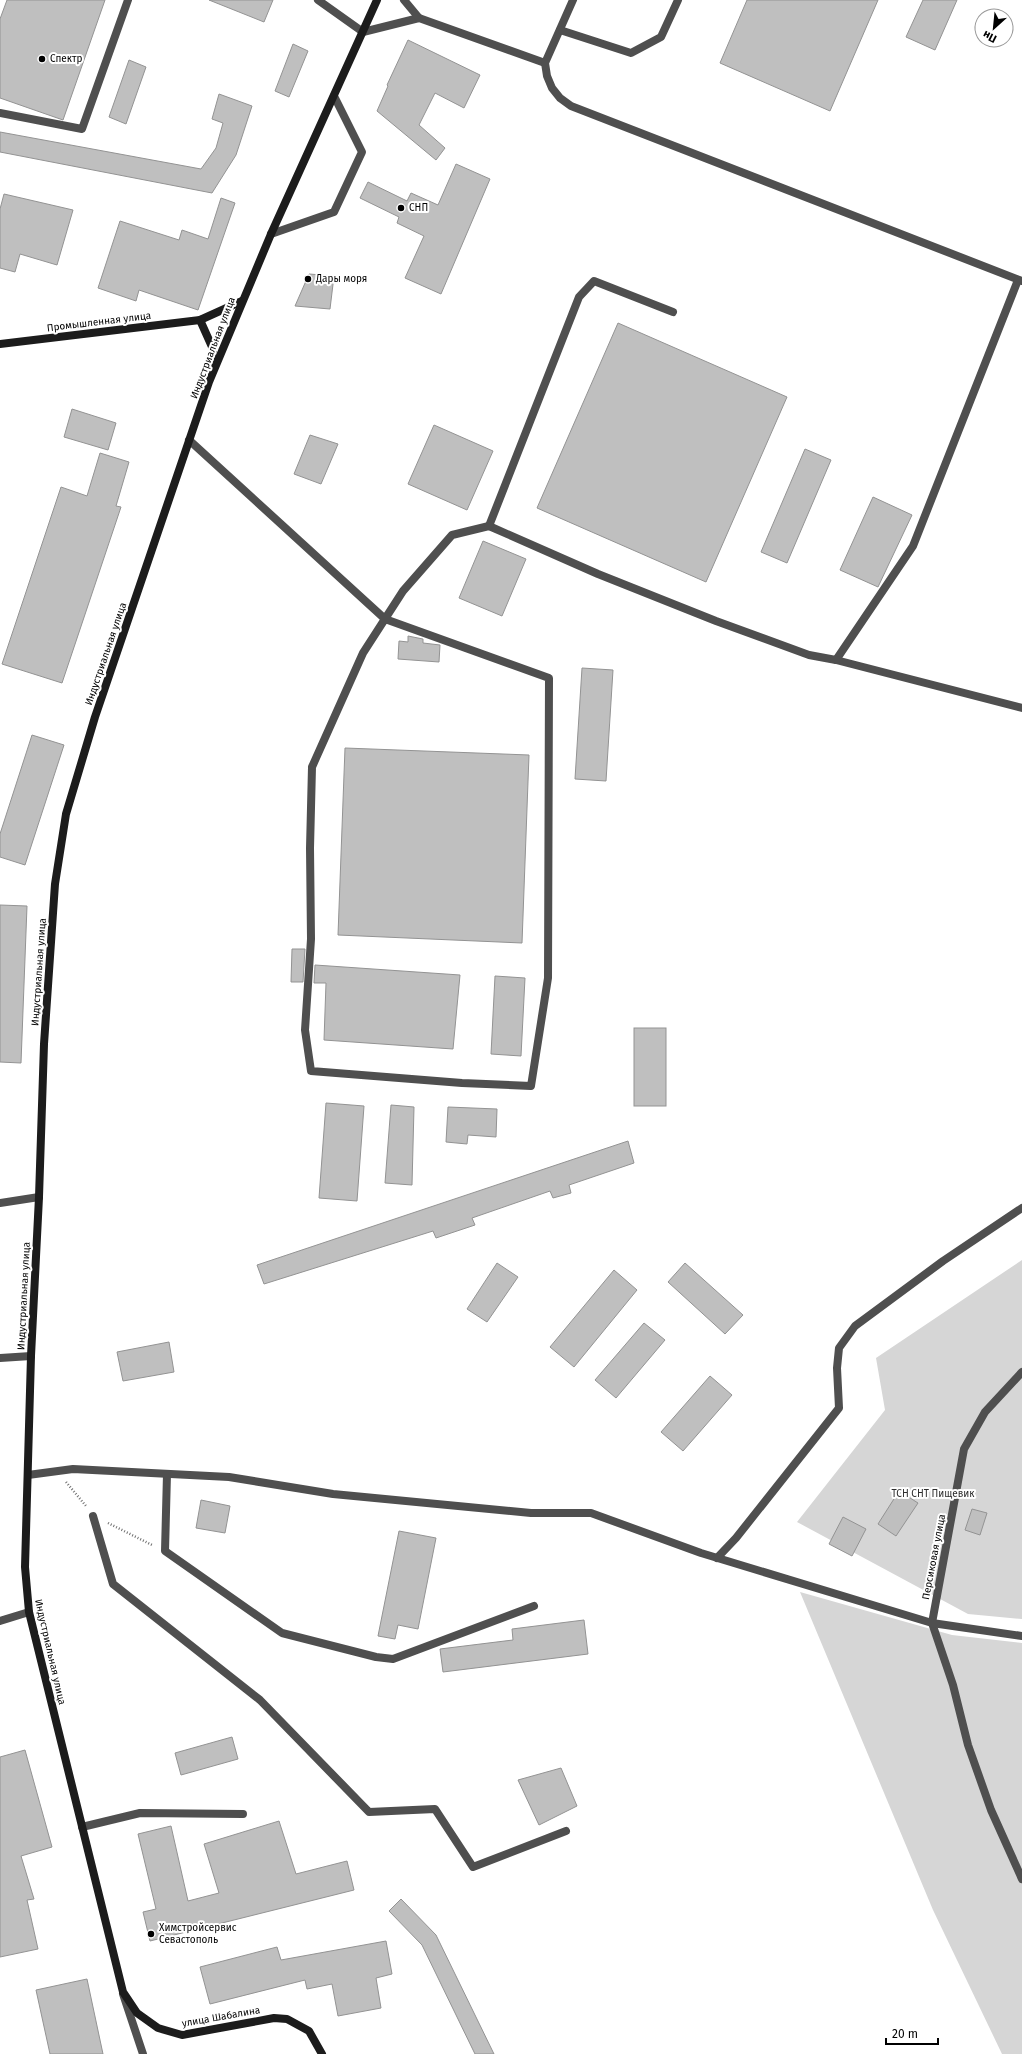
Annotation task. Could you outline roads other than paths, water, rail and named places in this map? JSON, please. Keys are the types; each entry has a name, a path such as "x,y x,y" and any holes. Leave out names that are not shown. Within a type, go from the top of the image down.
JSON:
{"main road":[{"name":"Индустриальная улица","path":"123,1992 29,1612 25,1567 31,1356 39,1197 44,1044 54,892 66,814 95,716 209,382 271,234 377,0"},
{"name":"Промышленная улица","path":"0,344 200,320 242,301"},
{"path":"200,320 213,349 209,382"},
{"name":"улица Шабалина","path":"123,1992 137,2013 158,2028 182,2035 274,2018 287,2019 309,2031 322,2054"}],"street":[{"path":"0,113 82,129 128,0"},
{"path":"318,0 363,32 419,18"},
{"path":"404,0 419,18 545,63"},
{"path":"572,0 545,63 547,76 552,88 560,98 571,106 1020,281 913,546 836,660"},
{"path":"560,30 632,53 661,37 678,0"},
{"path":"271,234 334,212 362,152 334,96"},
{"path":"489,526 579,297 594,281 673,312"},
{"path":"189,440 385,619 548,678 548,978 531,1086 462,1083 311,1071 305,1030 311,939 310,848 312,767 363,653 385,619 403,591 452,535 489,526 598,574 716,621 809,655 836,660 1022,708"},
{"path":"0,1203 39,1197"},
{"path":"717,1558 736,1538 839,1408 837,1368 838,1348 855,1326 943,1261 1022,1208"},
{"path":"0,1358 31,1356"},
{"name":"Персиковая улица","path":"932,1623 964,1449 985,1412 1022,1372"},
{"path":"28,1476 73,1469 229,1477 333,1494 531,1513 591,1514 717,1558 932,1623 1022,1636"},
{"path":"167,1474 165,1551 282,1633 376,1656 393,1658 534,1606"},
{"path":"93,1516 113,1584 260,1700 369,1812 435,1809 473,1867 566,1831"},
{"path":"0,1620 29,1612"},
{"path":"932,1623 953,1685 968,1745 991,1810 1022,1879"},
{"path":"82,1827 140,1813 243,1814"},
{"path":"123,1992 143,2054"}],"place":[{"name":"Спектр","path":"42,59"},
{"name":"СНП","path":"401,208"},
{"name":"Дары моря","path":"308,279"},
{"name":"Химстройсервис Севастополь","path":"151,1934"}],"park label":[{"name":"ТСН СНТ Пищевик","path":"933,1494"}]}
